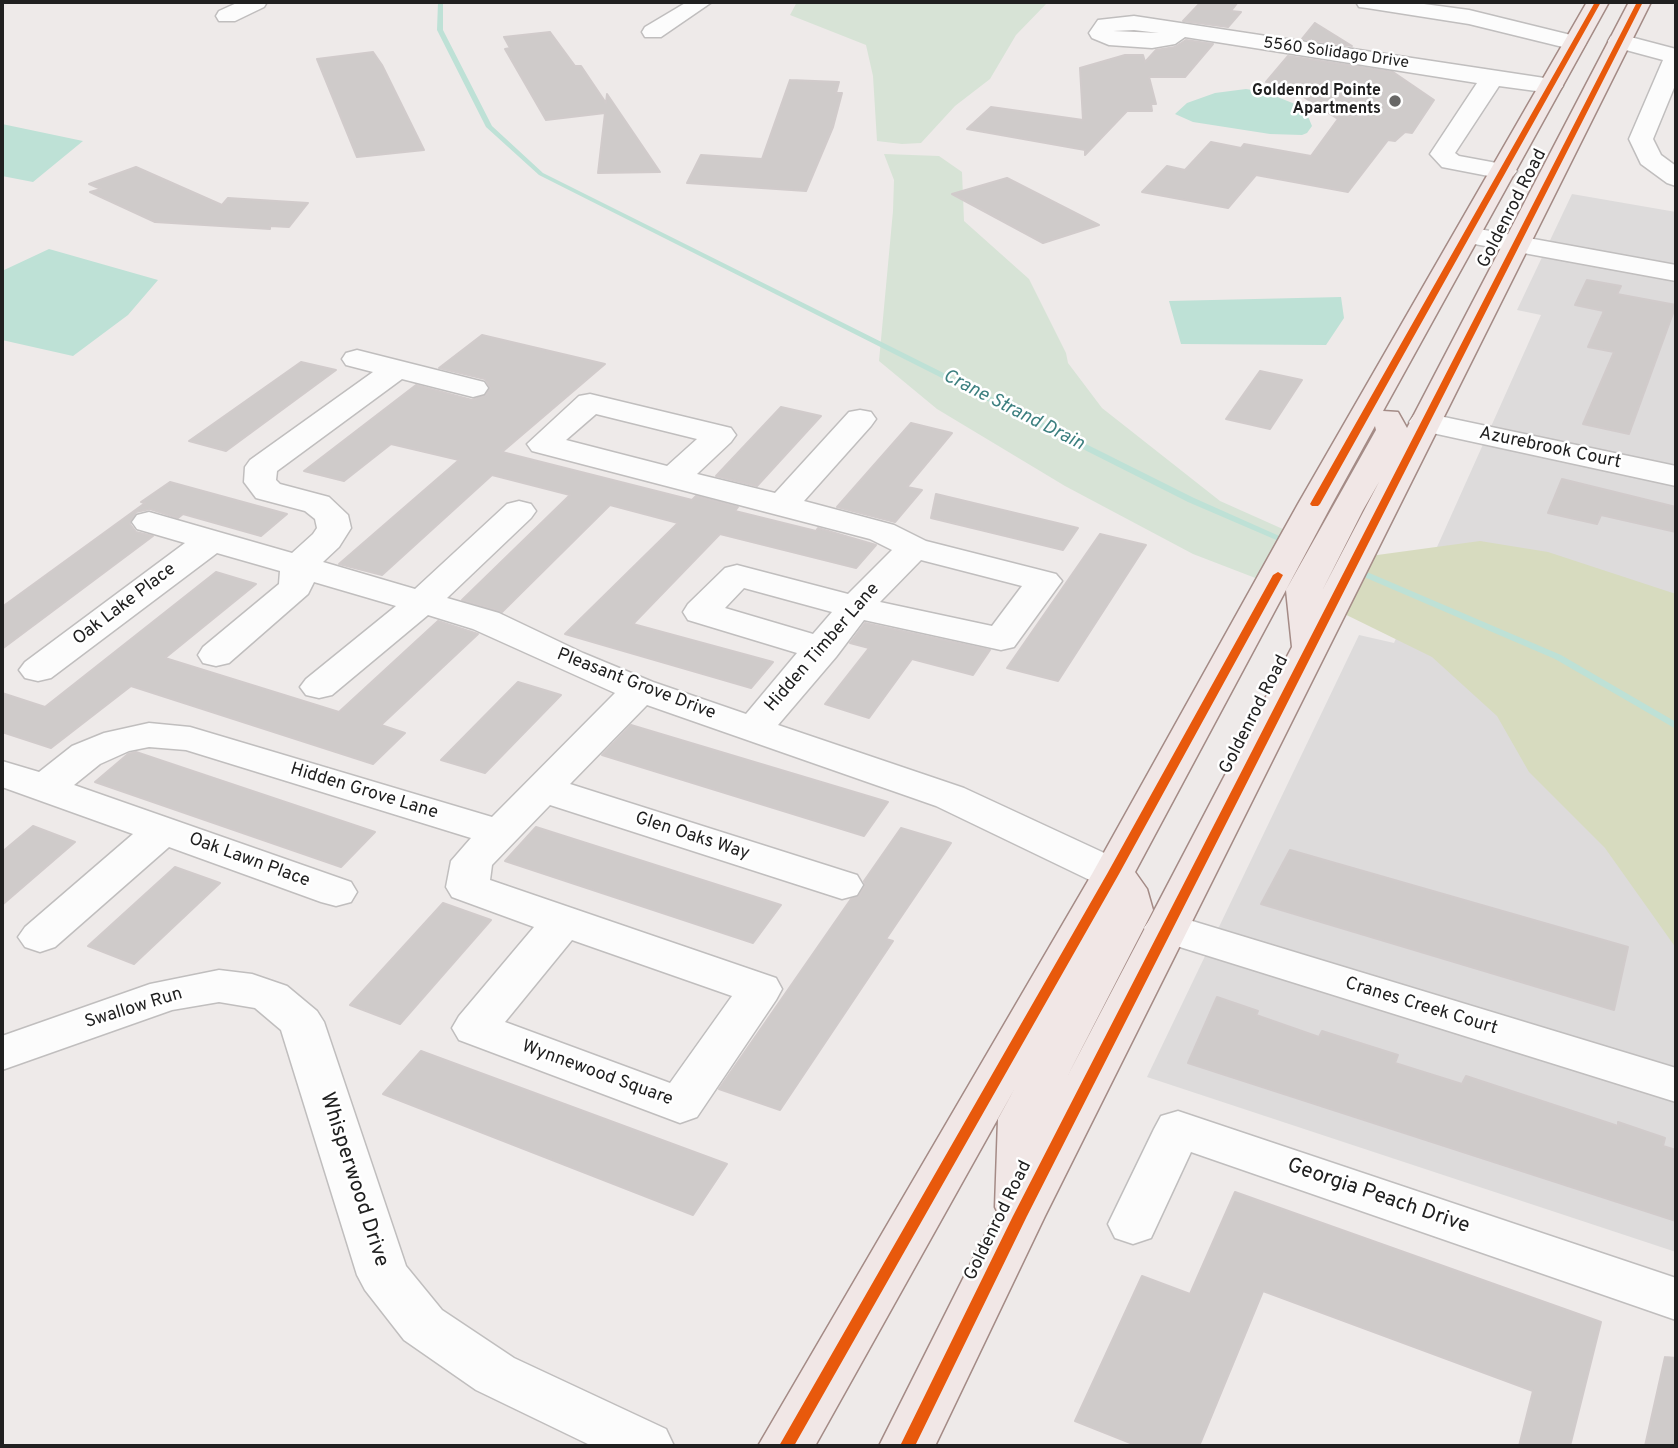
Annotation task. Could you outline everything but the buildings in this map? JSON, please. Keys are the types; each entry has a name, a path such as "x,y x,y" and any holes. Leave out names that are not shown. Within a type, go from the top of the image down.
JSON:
{"main road":[{"name":"Goldenrod Road","path":"786,1446 1113,874 1309,581 1392,430 1386,415 1373,406 1598,2"},
{"path":"1615,2 1600,29 1619,41"},
{"name":"Goldenrod Road","path":"907,1446 1020,1216 1310,646 1309,581 1346,510 1424,422 1640,2"},
{"path":"1424,422 1413,411 1405,395 1450,267"},
{"path":"1020,1216 1022,1119 1132,911 1126,889 1113,874"}],"street":[{"path":"227,16 256,2"},
{"path":"653,32 701,2"},
{"path":"1367,2 1469,17 1575,44"},
{"name":"5560 Solidago Drive","path":"1180,31 1551,86"},
{"path":"1619,41 1674,61 1641,139 1650,159 1676,178"},
{"path":"1492,78 1442,153 1451,162 1504,171"},
{"path":"1468,235 1676,272"},
{"path":"357,359 472,388"},
{"path":"216,655 296,587 298,566 327,540 334,528 331,515 317,504 268,491 260,482 261,467 395,370"},
{"path":"782,505 859,419"},
{"name":"Azurebrook Court","path":"1424,422 1676,476"},
{"path":"674,478 882,532 914,548 1044,582 1001,639 855,607 737,575 701,612 823,649"},
{"path":"319,687 422,602 519,511"},
{"name":"Pleasant Grove Drive","path":"149,522 486,621 639,690 950,797 1113,874"},
{"name":"Oak Lake Place","path":"38,670 212,540"},
{"name":"Hidden Timber Lane","path":"754,729 823,649 855,607 914,548"},
{"path":"499,833 639,690"},
{"name":"Hidden Grove Lane","path":"45,788 86,755 118,741 149,735 190,739 499,833"},
{"name":"Oak Lawn Place","path":"2,773 335,892"},
{"name":"Glen Oaks Way","path":"542,789 842,885"},
{"path":"40,937 163,830"},
{"name":"Wynnewood Square","path":"499,833 472,861 467,887 760,989 680,1105 475,1028 563,921"},
{"name":"Cranes Creek Court","path":"1167,928 1676,1085"},
{"name":"Swallow Run","path":"2,1053 166,995 219,986 252,990 271,998 301,1022"},
{"name":"Whisperwood Drive","path":"301,1022 383,1275 424,1325 495,1374 646,1446"},
{"name":"Georgia Peach Drive","path":"1133,1224 1178,1129 1676,1299"}],"shaded area":[{"path":"797,2 1048,2 1016,35 990,79 955,106 921,143 902,144 877,141 873,76 866,45 790,15"},
{"path":"1246,89 1265,92 1295,104 1307,114 1312,126 1302,135 1270,134 1193,122 1175,114 1187,103 1215,93"},
{"path":"2,124 83,141 33,182 2,176"},
{"path":"884,154 939,156 962,172 964,221 1029,279 1066,353 1068,363 1102,408 1220,501 1294,534 1258,579 1193,554 1065,486 937,409 879,361 894,180"},
{"path":"1572,194 1676,212 1676,1252 1147,1077 1359,635 1394,643 1541,315 1517,310"},
{"path":"49,249 158,280 128,315 73,356 2,340 2,271"},
{"path":"1341,297 1344,318 1326,345 1181,344 1169,301"},
{"path":"1480,541 1548,552 1676,594 1676,948 1605,848 1529,772 1497,716 1432,657 1316,600 1348,559"}],"waterway":[{"name":"Crane Strand Drain","path":"440,2 440,30 489,127 541,174 1191,500 1291,543"},
{"name":"Crane Strand Drain","path":"1353,569 1558,657 1676,726"}],"cycle path":[{"path":"1315,504 1598,2"},
{"path":"907,1446 1020,1216 1640,2"},
{"path":"786,1446 1113,874 1278,575"}],"place":[{"name":"Goldenrod Pointe Apartments","path":"1395,101"}]}
